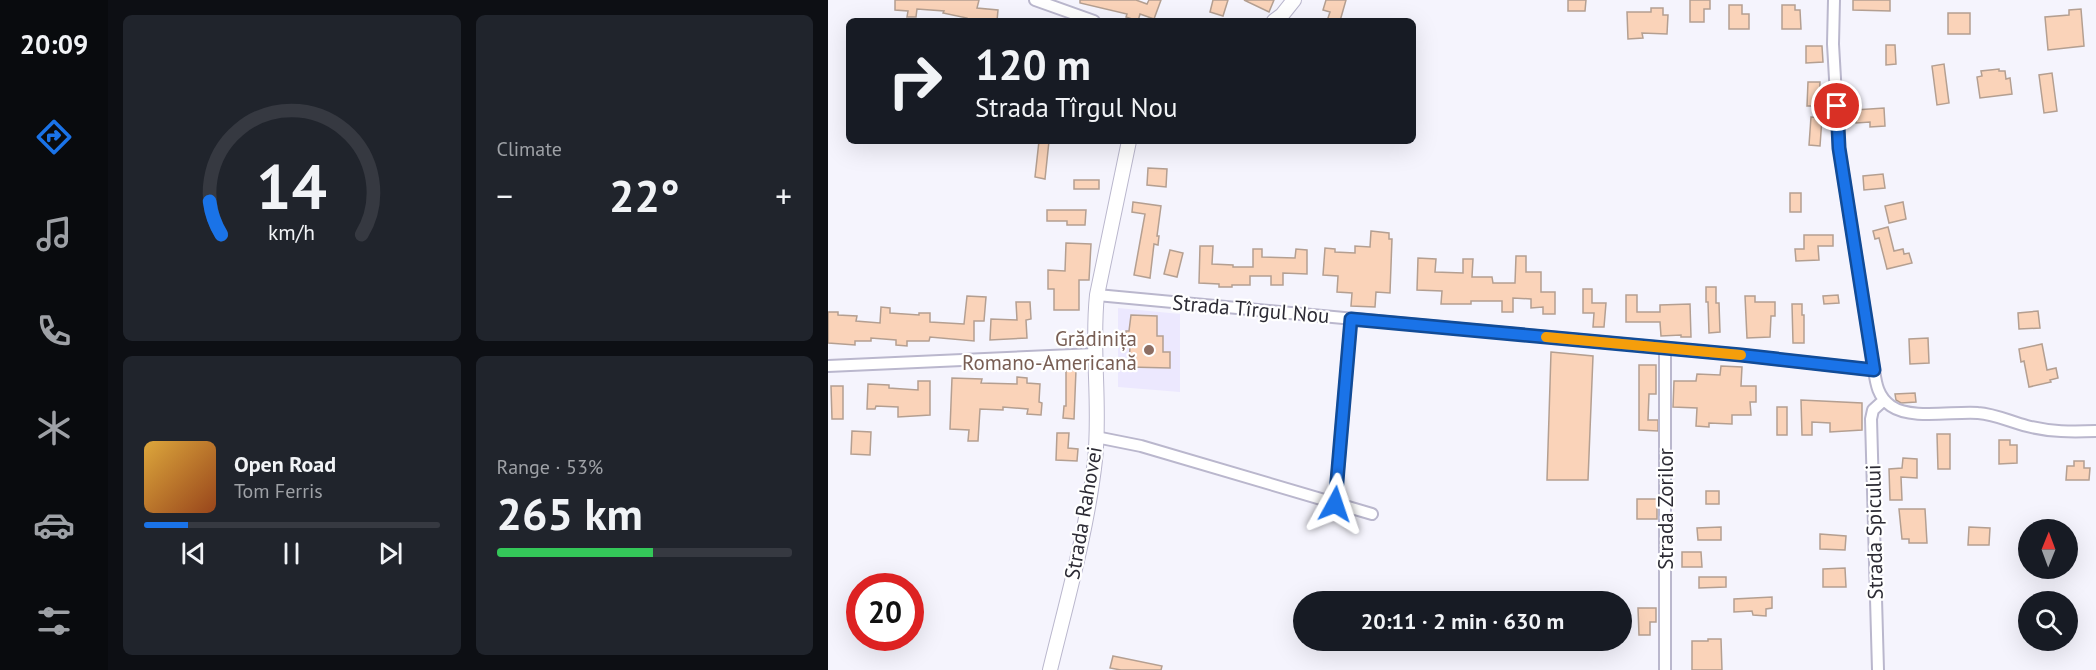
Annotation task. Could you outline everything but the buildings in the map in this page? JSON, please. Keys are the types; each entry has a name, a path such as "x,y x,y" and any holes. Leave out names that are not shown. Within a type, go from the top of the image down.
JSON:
{"main road":[{"path":"1278,18 1294,0"},
{"name":"Strada Rahovei","path":"1050,670 1089,504 1096,436 1097,295 1128,144"}],"street":[{"path":"1035,0 1086,18"},
{"path":"1834,0 1833,44 1839,148 1877,389 1884,399 1901,411 1979,413 2061,432 2096,431"},
{"name":"Strada Tîrgul Nou","path":"1097,295 1741,355 1874,370"},
{"path":"1335,504 1351,319"},
{"name":"Strada Zorilor","path":"1665,349 1665,670"},
{"path":"828,366 1095,354"},
{"name":"Strada Spicului","path":"1878,670 1871,419 1873,410 1884,399"},
{"path":"1096,436 1141,446 1372,514"}],"shaded area":[{"name":"Grădinița Romano-Americană","path":"1118,308 1180,314 1180,392 1118,387"}],"slow traffic":[{"path":"1546,337 1741,355"}],"place":[{"name":"Grădinița Romano-Americană","path":"1149,350"}],"route":[{"path":"1335,504 1351,319 1741,355 1874,370 1839,148 1837,106"}]}
